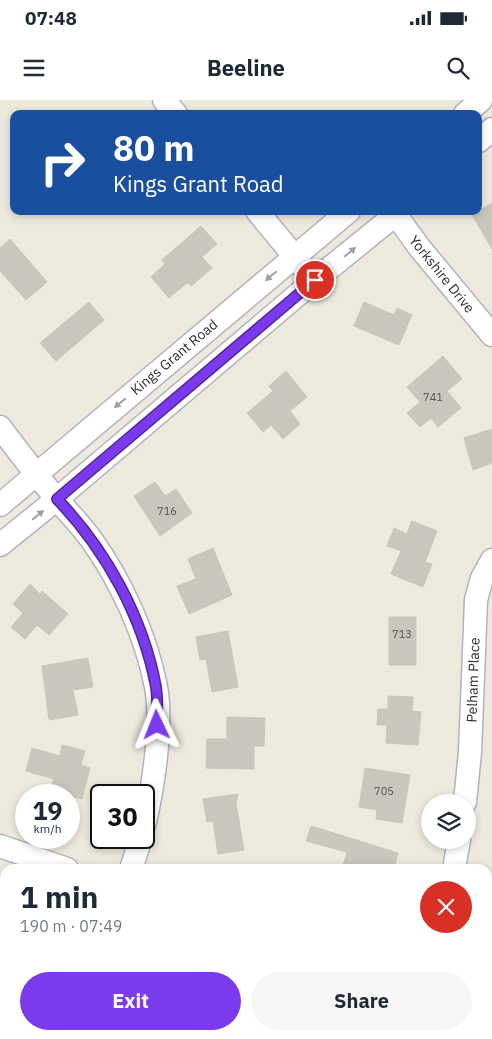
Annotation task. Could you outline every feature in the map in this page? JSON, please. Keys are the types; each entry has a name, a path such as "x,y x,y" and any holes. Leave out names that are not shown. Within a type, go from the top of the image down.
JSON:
{"street":[{"path":"164,100 173,110"},
{"path":"470,110 481,100"},
{"path":"482,138 492,130"},
{"path":"259,215 315,280"},
{"name":"Kings Grant Road","path":"0,504 344,215"},
{"path":"0,545 392,215"},
{"name":"Yorkshire Drive","path":"398,215 492,335"},
{"path":"0,427 36,474 76,519 111,571 128,603 144,644 156,688 157,725 152,784"},
{"name":"Pelham Place","path":"466,794 470,752 476,600 482,578 492,560"},
{"path":"0,846 52,864"},
{"path":"133,864 137,849"},
{"path":"455,864 457,849"}],"building":[{"path":"492,203 492,249 472,215 482,215 482,209"},
{"path":"201,226 217,244 202,257 212,268 191,286 188,282 169,298 151,277 165,264 162,260"},
{"path":"10,239 47,282 26,300 0,271 0,248"},
{"path":"89,302 104,320 56,361 40,343"},
{"path":"364,302 394,315 397,308 412,315 399,345 354,326"},
{"path":"443,356 462,379 447,391 461,408 438,427 431,418 420,427 407,413 420,402 407,387"},
{"path":"286,371 307,397 290,411 300,424 283,439 271,425 263,432 247,413 273,391 269,386"},
{"path":"492,429 492,463 473,470 464,438"},
{"path":"155,482 165,496 176,489 192,513 160,536 134,496"},
{"path":"412,521 437,531 425,562 432,564 423,587 391,574 401,551 387,546 394,528 407,534"},
{"path":"213,548 232,595 189,614 177,586 196,579 188,559"},
{"path":"30,584 40,594 42,591 68,614 49,635 37,625 25,639 11,627 23,613 13,604"},
{"path":"389,617 416,617 416,665 389,665"},
{"path":"228,631 238,687 212,692 206,659 200,660 196,637"},
{"path":"88,658 93,687 73,690 78,715 49,720 42,666"},
{"path":"388,696 413,697 412,711 421,712 418,745 386,743 387,725 377,725 378,709 388,709"},
{"path":"227,717 265,718 264,746 254,746 254,769 206,768 207,739 227,739"},
{"path":"62,745 85,751 81,765 90,768 82,799 80,798 80,784 52,784 54,779 26,771 32,748 60,756"},
{"path":"365,768 410,775 402,823 376,819 377,810 359,807"},
{"path":"238,794 236,803 244,850 218,854 213,821 207,822 203,799"},
{"path":"311,826 398,853 395,864 343,864 347,852 306,841"}],"route":[{"path":"157,725 156,688 144,644 128,603 92,541 76,519 57,499 315,280"}]}
